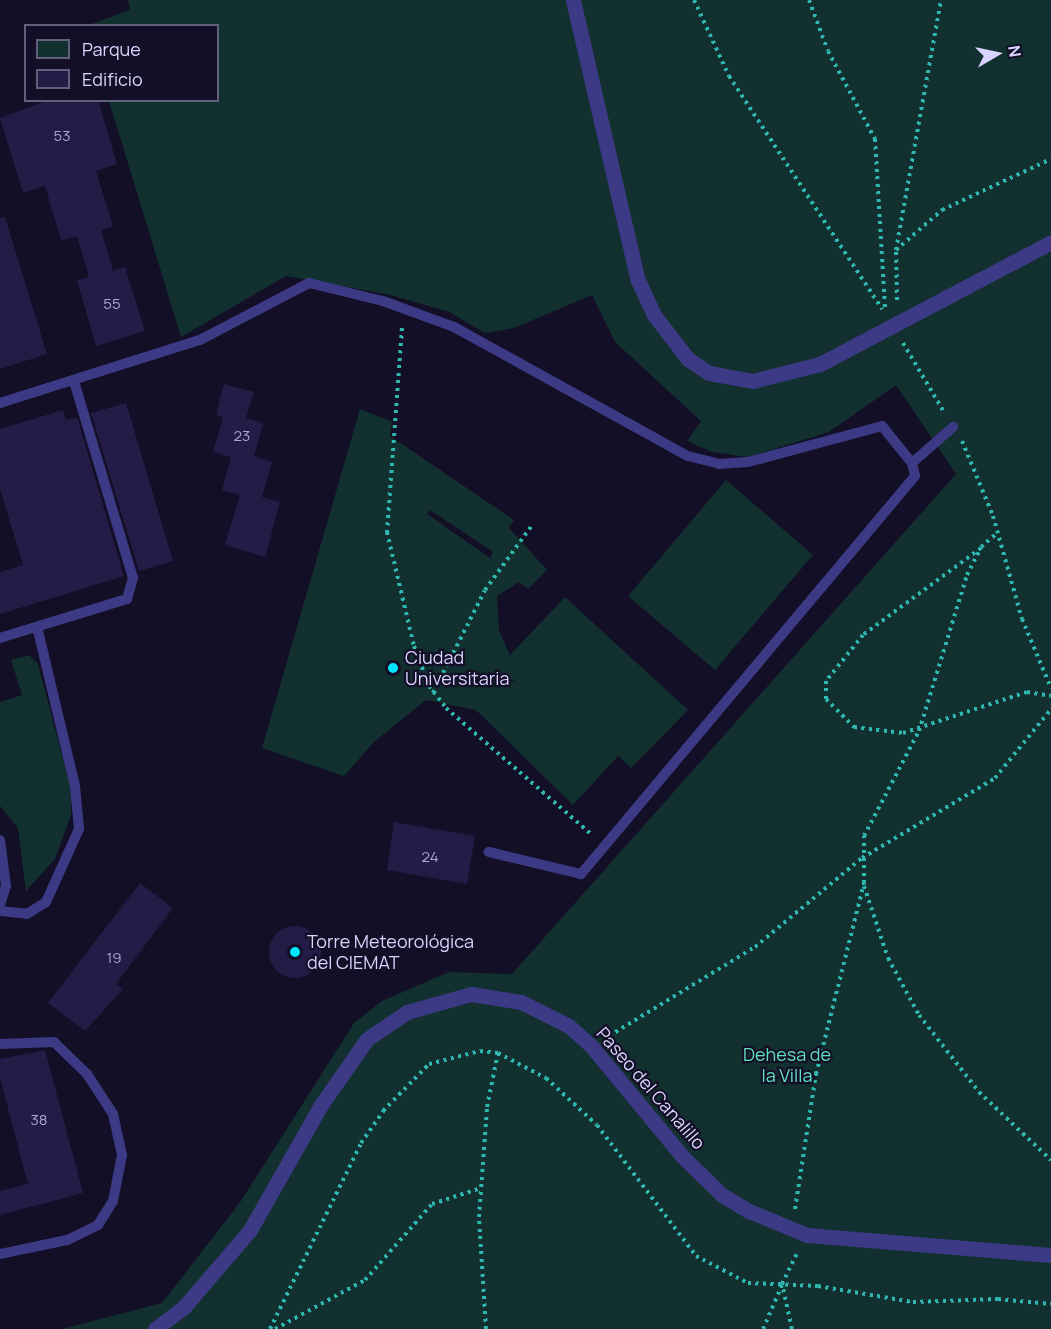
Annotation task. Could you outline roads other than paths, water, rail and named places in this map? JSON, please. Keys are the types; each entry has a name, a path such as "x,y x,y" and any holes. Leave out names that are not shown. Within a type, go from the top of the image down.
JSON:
{"street":[{"path":"573,0 637,278 654,315 688,359 710,373 753,381 820,364 1051,242"},
{"name":"Paseo del Canalillo","path":"155,1329 184,1307 250,1230 350,1058 386,1024 449,997 497,996 545,1013 592,1047 683,1157 723,1195 790,1228 875,1244 1051,1255"}],"lane":[{"path":"0,403 200,340 309,283 383,301 454,327 688,456 719,464 748,462 882,426 912,463 915,476 581,874 489,852"},
{"path":"0,638 127,599 134,578 74,381"},
{"path":"912,463 953,427"},
{"path":"0,911 27,914 46,902 79,829 75,786 37,627"},
{"path":"0,840 6,886 0,905"},
{"path":"0,1044 54,1042 87,1074 113,1114 122,1155 113,1201 98,1225 67,1240 0,1254"}],"place":[{"name":"Ciudad Universitaria","path":"393,668"},
{"name":"Torre Meteorológica del CIEMAT","path":"295,952"}],"park label":[{"name":"Dehesa de la Villa","path":"787,1065"}]}
